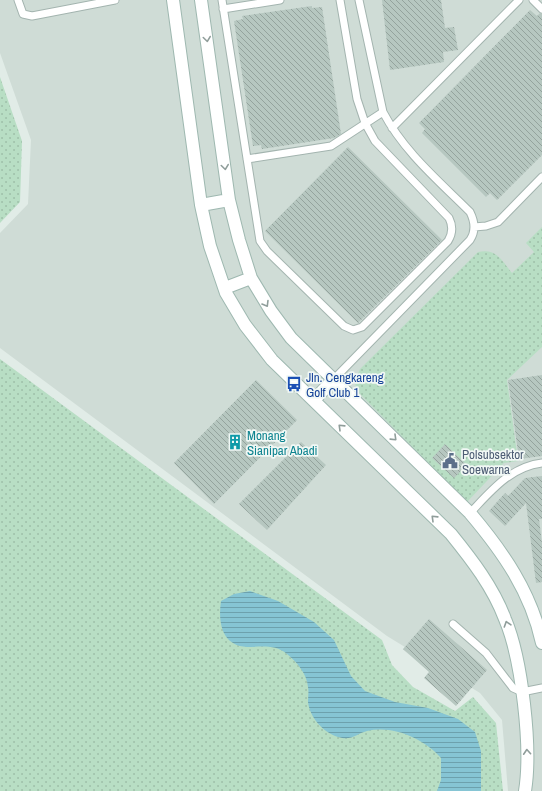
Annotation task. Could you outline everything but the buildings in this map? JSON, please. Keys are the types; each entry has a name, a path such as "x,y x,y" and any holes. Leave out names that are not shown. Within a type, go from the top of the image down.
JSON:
{"street":[{"path":"173,0 201,205 210,246 225,288 245,325 272,360 451,534 471,558 486,580 506,620 513,644 522,692 527,757 525,791"},
{"path":"202,0 229,200 239,240 251,278 271,311 291,338 470,513 496,544 510,566 534,612 542,643"},
{"path":"201,205 229,200"},
{"path":"225,288 251,278"},
{"path":"314,400 334,379"}],"lane":[{"path":"18,0 23,14 32,16 115,0"},
{"path":"222,0 258,234 263,247 344,326 350,329 360,328 448,240 452,231 449,218 375,140 366,123 357,99 340,0"},
{"path":"223,9 280,0"},
{"path":"334,379 470,240 474,232 474,222 470,212 411,152 392,128 383,112 359,0"},
{"path":"392,128 519,0"},
{"path":"533,0 542,9"},
{"path":"246,159 331,146 383,112"},
{"path":"474,227 486,226 498,222 542,177"},
{"path":"470,513 507,476 519,469 542,463"},
{"path":"453,624 486,653 513,688 522,692 542,688"}],"shaded area":[{"path":"0,0 542,0 542,791 508,791 502,720 480,693 387,636 0,348 0,233 28,204 31,140 0,53"}],"green space":[{"path":"0,77 22,141 20,202 0,223"},
{"path":"542,227 542,347 507,380 518,461 504,463 467,502 356,390 355,381 360,369 478,252 490,252 498,256 512,273 534,252 526,243"},
{"path":"0,359 382,640 392,665 413,687 455,711 473,697 496,723 503,791 0,791"}],"water":[{"path":"250,591 278,601 314,622 334,640 351,676 365,691 395,702 428,708 458,719 475,732 481,751 481,791 437,791 441,780 441,758 426,745 408,735 388,730 377,730 367,731 350,738 343,738 332,735 322,728 314,719 309,708 306,677 301,669 287,654 273,647 238,646 227,637 223,631 220,616 221,601 234,594"}],"place":[{"name":"Jln. Cengkareng Golf Club 1","path":"294,384"},
{"name":"Monang Sianipar Abadi","path":"235,442"},
{"name":"Polsubsektor Soewarna","path":"450,461"}]}
